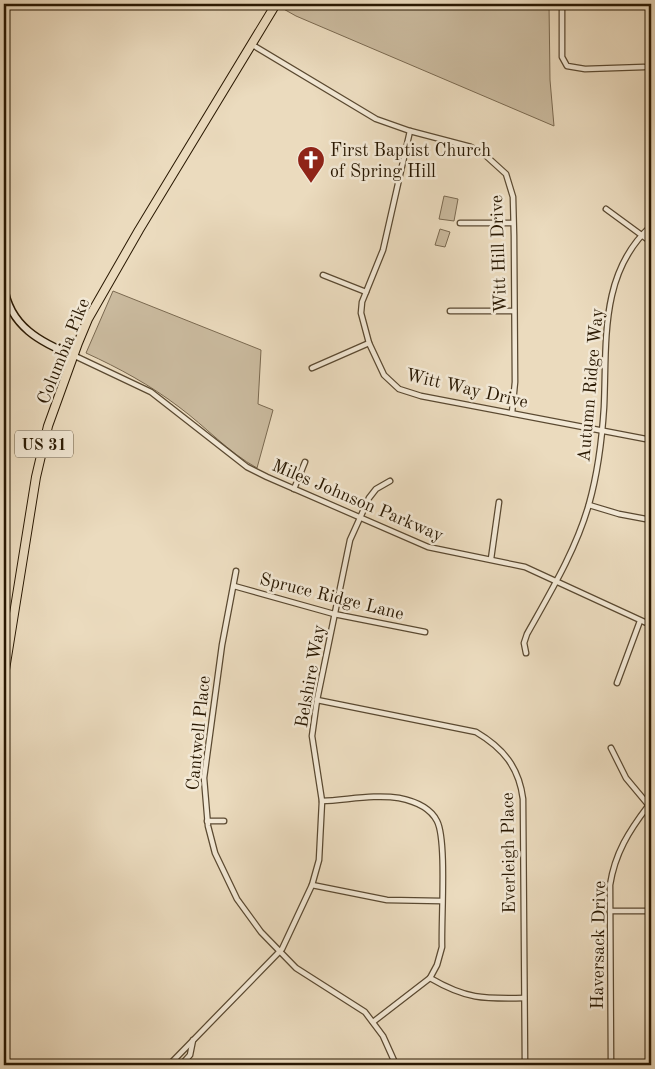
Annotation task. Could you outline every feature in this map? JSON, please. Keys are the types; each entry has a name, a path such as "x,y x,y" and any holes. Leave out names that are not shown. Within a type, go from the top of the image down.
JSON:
{"main road":[{"name":"US 31","path":"251,44 276,4"},
{"name":"Columbia Pike","path":"4,676 36,477 48,426 88,319 139,230 251,44"},
{"path":"4,286 12,312 27,330 49,346 75,356"}],"street":[{"path":"562,4 562,57 567,66 585,69 644,66"},
{"name":"Witt Hill Drive","path":"251,44 376,118 410,131 471,147 484,154 506,174 513,197 515,382 512,413"},
{"name":"Witt Way Drive","path":"410,131 382,250 366,292 361,313 369,343 384,375 399,389 421,396 651,440"},
{"path":"606,209 651,242"},
{"path":"460,223 513,223"},
{"name":"Autumn Ridge Way","path":"526,653 524,644 527,634 576,542 589,505 602,432 607,316 615,278 626,254 651,226"},
{"path":"322,275 366,292"},
{"path":"450,311 514,311"},
{"path":"312,368 369,343"},
{"name":"Miles Johnson Parkway","path":"75,356 151,392 247,467 294,489 428,547 517,564 651,625"},
{"path":"294,489 305,462"},
{"name":"Belshire Way","path":"169,1065 279,952 294,926 312,885 318,860 322,801 312,736 316,700 347,553 359,516 376,489 390,481"},
{"path":"491,559 499,502"},
{"path":"589,505 651,520"},
{"name":"Cantwell Place","path":"236,571 204,778 207,821 214,853 236,899 279,952 311,979 365,1012 382,1036 396,1065"},
{"name":"Spruce Ridge Lane","path":"234,586 334,614 425,632"},
{"path":"617,683 640,621"},
{"name":"Everleigh Place","path":"316,700 476,732 491,741 507,755 519,777 523,799 525,1065"},
{"path":"611,748 626,778 650,807"},
{"path":"322,801 391,797 423,805 436,820 440,829 442,947 437,965 430,978 373,1022"},
{"name":"Haversack Drive","path":"611,1065 610,885 616,860 626,836 650,807"},
{"path":"207,821 224,821"},
{"path":"312,885 387,900 442,902"},
{"path":"610,911 651,911"},
{"path":"430,978 449,989 469,997 486,999 524,998"},
{"name":"Belshire Way","path":"181,1065 190,1055 194,1040"}],"shaded area":[{"path":"282,4 549,4 550,80 554,126 296,16 280,7"},
{"path":"444,196 458,199 454,221 439,219"},
{"path":"440,229 450,232 445,247 435,245"},
{"path":"113,291 261,350 258,404 273,410 257,468 236,455 157,391 86,353"}],"place":[{"name":"First Baptist Church of Spring Hill","path":"311,184"}]}
